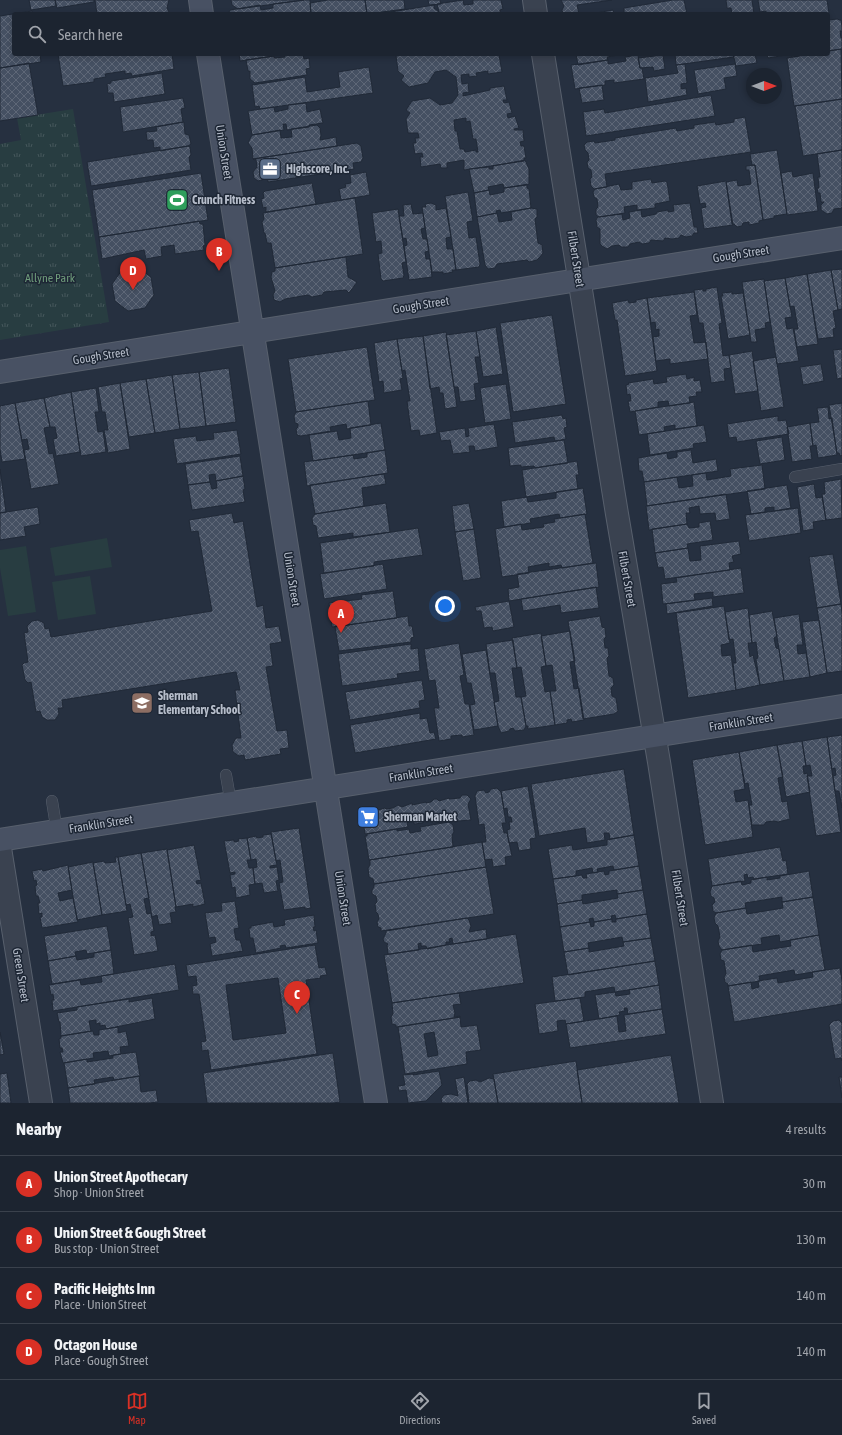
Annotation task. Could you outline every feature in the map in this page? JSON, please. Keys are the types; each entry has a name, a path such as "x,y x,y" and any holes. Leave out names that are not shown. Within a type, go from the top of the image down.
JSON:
{"street":[{"path":"200,0 202,12"},
{"path":"534,0 536,12"},
{"name":"Union Street","path":"208,56 376,1103"},
{"name":"Filbert Street","path":"543,56 712,1103"},
{"name":"Gough Street","path":"0,372 842,238"},
{"name":"Franklin Street","path":"0,840 842,706"},
{"name":"Green Street","path":"0,848 41,1103"}],"lane":[{"path":"795,477 842,469"},
{"path":"226,775 231,804"},
{"path":"52,801 57,832"}],"green space":[{"name":"Allyne Park","path":"73,109 109,322 0,340 0,144 21,140 17,118"},
{"path":"107,538 112,567 55,576 50,548"},
{"path":"26,546 36,612 8,616 0,568 0,550"},
{"path":"90,576 96,614 58,620 52,582"}],"building":[{"path":"29,0 55,0 56,6 31,10"},
{"path":"55,0 94,0 94,2 57,8"},
{"path":"95,0 169,0 167,8 169,12 97,12"},
{"path":"231,0 304,0 238,9 232,5"},
{"path":"310,0 311,12 229,12 230,10 260,5 261,10 273,8 273,4"},
{"path":"328,0 365,0 367,12 311,12 310,3"},
{"path":"365,0 404,0 405,9 382,12 367,12"},
{"path":"428,0 440,0 441,4 429,5"},
{"path":"463,0 464,5 473,4 473,0 501,0 503,9 500,10 500,12 439,12 437,4"},
{"path":"561,0 612,0 577,5 579,12 562,12 564,6"},
{"path":"673,0 684,0 687,12 624,12 624,8"},
{"path":"726,0 752,0 754,12 732,12 731,8 727,8"},
{"path":"758,0 827,0 829,12 766,11 760,12"},
{"path":"434,5 434,8 439,12 391,12"},
{"path":"613,10 614,12 602,12"},
{"path":"12,14 12,56 40,56 41,62 0,68 0,16"},
{"path":"830,20 841,20 842,31 840,31 842,38 842,49 830,51"},
{"path":"841,49 842,99 794,106 787,58 799,56 830,56 830,51"},
{"path":"58,56 172,56 174,69 132,76 131,73 125,74 125,71 105,74 106,77 94,79 94,82 63,86"},
{"path":"239,56 274,56 240,61"},
{"path":"274,56 274,58 303,56 304,59 309,58 310,68 306,69 307,75 255,83 250,79 250,71 248,71 246,60"},
{"path":"396,56 499,56 502,72 488,74 488,71 476,73 477,76 469,77 469,74 461,75 462,84 468,83 469,92 463,93 463,96 490,90 490,88 504,86 507,100 503,100 504,103 509,102 512,113 507,114 508,118 515,116 519,128 514,130 523,130 524,141 520,142 521,146 524,146 526,158 524,158 524,161 464,170 464,160 447,163 447,168 441,168 440,164 421,167 420,157 423,157 422,153 415,154 413,143 416,143 415,138 419,138 418,133 408,133 406,119 410,113 406,110 412,101 430,98 440,105 452,103 458,95 456,77 446,70 435,72 428,83 409,87 401,80 404,76 398,71","holes":["466,118 466,122 470,121 473,139 476,139 478,152 476,152 476,150 465,152 464,149 460,149 457,131 455,131 454,120"]},
{"path":"576,56 613,56 607,57 608,60 578,65"},
{"path":"638,56 644,79 614,83 614,80 605,81 605,85 575,89 571,65 608,60 608,64 626,61 625,57"},
{"path":"663,56 665,69 654,71 653,67 640,68 638,58"},
{"path":"675,56 734,57 676,65"},
{"path":"734,56 755,56 757,63 736,66"},
{"path":"768,56 780,56 768,58"},
{"path":"29,63 38,115 0,121 0,68"},
{"path":"685,64 687,83 681,84 681,89 686,88 687,95 648,102 645,78 678,73 676,65"},
{"path":"735,64 737,76 724,78 726,89 698,94 694,70"},
{"path":"369,67 373,93 260,109 259,106 255,107 252,85 305,77 307,92 340,87 338,72"},
{"path":"162,73 165,94 114,102 113,93 108,93 107,84 111,83 111,81"},
{"path":"602,85 604,100 582,103 579,88"},
{"path":"711,95 715,116 586,136 583,112 604,109 605,113"},
{"path":"183,98 185,108 181,109 183,122 123,132 120,107"},
{"path":"842,99 842,150 803,156 795,106"},
{"path":"306,103 307,112 320,109 323,123 309,125 309,127 287,130 286,124 283,124 284,130 252,135 248,111 274,107 275,112 288,109 288,105"},
{"path":"745,117 751,152 605,174 607,187 594,189 591,186 591,170 588,168 588,153 585,150 584,145 587,142 594,141 595,143 615,140 615,138 676,128 677,131 694,128 694,125 715,122 716,125 734,122 734,119"},
{"path":"184,122 185,134 189,135 191,144 188,146 160,151 160,147 154,148 153,140 147,140 146,132 157,131 156,127"},
{"path":"317,125 320,128 320,140 336,137 337,146 253,159 252,148 248,143 252,135 280,130 281,138 292,137 291,129"},
{"path":"357,143 361,146 363,158 361,162 353,163 354,169 268,182 268,176 265,179 258,181 254,178 253,172 257,168 256,159 253,159"},
{"path":"188,146 190,147 191,155 189,157 191,170 91,186 87,162"},
{"path":"777,150 787,214 774,216 774,218 763,220 755,165 752,165 750,154"},
{"path":"842,150 842,208 834,209 832,213 827,214 821,210 821,205 824,202 821,202 820,193 818,193 817,188 819,188 818,177 820,177 817,154"},
{"path":"525,160 529,169 529,184 504,188 503,184 488,187 489,190 474,193 469,169 489,167 489,169 493,169 493,166"},
{"path":"755,165 763,220 759,221 759,223 749,225 749,222 743,223 742,226 737,227 732,224 726,182 737,180 738,186 751,184 749,170 746,170 746,166"},
{"path":"792,171 793,177 813,173 818,211 787,215 781,173"},
{"path":"366,172 370,195 341,200 339,189 346,187 345,184 351,183 350,175"},
{"path":"201,173 208,220 99,237 92,190"},
{"path":"651,179 652,183 667,182 670,201 655,204 655,208 637,210 637,205 624,207 625,213 599,217 596,215 596,209 598,207 597,199 594,197 593,192 595,189 619,184 621,190 632,189 632,182"},
{"path":"726,181 733,225 704,229 701,208 706,207 705,203 700,204 697,186"},
{"path":"312,183 316,204 266,212 266,207 263,208 261,199 264,198 263,193 265,191"},
{"path":"527,185 527,188 529,189 531,208 501,213 500,210 496,211 497,213 477,217 474,193 489,190 490,195 504,192 504,188"},
{"path":"468,192 473,221 467,222 469,238 476,237 480,264 479,267 456,270 445,196"},
{"path":"355,198 363,254 275,268 271,243 267,243 264,233 262,222 264,219 263,213"},
{"path":"431,203 436,205 436,210 446,208 451,237 446,238 447,249 453,249 456,270 452,270 453,272 443,274 443,272 432,272 422,207 426,207 425,204"},
{"path":"690,203 694,227 697,227 698,233 694,233 692,236 686,237 681,235 679,238 665,238 663,241 651,240 649,243 642,244 639,242 630,244 628,247 621,247 619,245 612,246 607,249 600,244 600,229 597,227 596,220 598,217 622,214 623,220 630,218 629,212 641,210 642,217 656,214 657,212 668,210 668,212 674,211 673,205"},
{"path":"411,204 413,214 423,213 425,228 421,229 423,239 427,239 429,251 425,252 426,259 430,259 432,277 409,280 404,246 407,245 406,238 403,239 399,216 404,216 403,205"},
{"path":"531,208 537,209 537,217 535,219 538,243 542,245 543,253 537,260 497,264 495,268 488,269 485,265 477,217 497,213 499,222 512,220 511,212"},
{"path":"398,209 406,262 402,263 404,275 403,278 383,281 381,279 378,254 382,253 381,241 376,242 372,213"},
{"path":"199,221 200,224 203,224 204,250 175,254 174,245 161,247 162,256 146,259 144,250 102,259 99,237"},
{"path":"346,257 348,277 357,282 349,293 346,290 324,292 322,295 312,297 308,295 285,299 280,302 274,300 273,295 275,291 271,277 272,272 275,271 275,268"},
{"path":"138,268 151,277 154,295 145,308 128,311 115,301 112,284 122,270"},
{"path":"842,269 842,309 838,310 831,270"},
{"path":"831,270 838,310 833,311 836,328 833,329 834,337 818,339 807,274"},
{"path":"807,274 818,344 797,347 794,329 798,329 794,306 790,307 785,278"},
{"path":"785,278 792,317 785,318 787,329 793,328 799,361 777,364 764,281"},
{"path":"764,279 770,322 765,323 766,328 755,330 757,342 751,342 742,282"},
{"path":"717,287 722,323 719,324 723,356 729,355 731,368 724,369 725,381 711,383 703,323 699,323 694,290 703,289 703,291 706,291 706,289"},
{"path":"694,292 697,315 690,316 694,343 706,342 708,359 670,364 670,359 656,361 653,337 659,336 659,329 656,330 655,322 651,323 647,298"},
{"path":"732,292 732,294 743,293 750,335 728,339 721,296 723,296 722,293"},
{"path":"647,298 657,371 625,376 617,320 615,320 612,303 628,300 629,303 636,302 636,300"},
{"path":"552,315 566,404 513,412 500,323"},
{"path":"496,327 503,374 483,377 476,331"},
{"path":"476,331 480,357 475,357 479,383 474,384 476,400 460,402 458,387 454,387 446,335"},
{"path":"446,332 457,407 445,409 443,393 440,393 439,387 430,389 423,336"},
{"path":"423,336 437,433 420,436 419,430 411,431 407,401 410,401 405,370 402,371 397,339"},
{"path":"397,339 403,378 400,379 402,390 384,393 383,381 379,382 374,343"},
{"path":"367,347 375,400 296,412 288,359"},
{"path":"842,349 842,378 837,379 833,350"},
{"path":"752,351 758,391 735,394 729,355"},
{"path":"776,357 784,407 761,411 753,361"},
{"path":"821,364 824,381 803,385 800,367"},
{"path":"229,368 236,422 206,426 199,372"},
{"path":"199,372 206,426 180,429 172,375"},
{"path":"686,374 687,379 694,377 694,381 700,380 702,392 696,392 697,396 689,397 690,403 669,406 668,401 658,402 658,407 630,412 628,401 631,401 630,394 627,395 626,385 629,384 628,383 653,379 654,384 667,382 666,377"},
{"path":"172,375 180,429 155,433 146,379"},
{"path":"146,379 155,433 129,437 120,383"},
{"path":"120,383 130,449 108,453 104,430 108,430 105,412 102,412 98,387"},
{"path":"506,384 511,419 485,423 480,388"},
{"path":"96,388 99,412 95,412 98,432 103,431 106,452 81,456 71,392"},
{"path":"71,392 80,452 56,456 53,439 57,438 55,427 50,427 44,398"},
{"path":"44,398 50,427 44,428 49,454 53,453 59,484 31,489 24,450 29,449 27,439 22,440 15,403"},
{"path":"368,401 371,425 347,429 346,424 330,427 331,431 301,436 297,435 296,429 298,424 295,423 294,416 296,412"},
{"path":"694,402 697,426 675,429 675,425 664,427 665,431 639,435 635,411"},
{"path":"15,403 25,459 2,462 0,449 0,406"},
{"path":"842,403 842,455 840,456 839,453 837,453 829,405"},
{"path":"828,407 829,419 832,418 837,455 818,458 816,445 813,446 810,423 819,422 817,408"},
{"path":"562,415 563,419 566,418 567,427 564,428 566,439 555,441 554,437 515,443 512,422"},
{"path":"778,416 778,421 786,420 789,434 737,442 736,437 729,438 727,424"},
{"path":"381,423 385,450 313,461 309,435 337,431 339,440 351,438 350,428"},
{"path":"810,423 813,446 810,446 812,459 792,462 787,427"},
{"path":"494,424 498,447 475,451 474,446 469,446 470,452 453,454 450,440 441,441 439,432 465,428 466,437 469,436 468,428"},
{"path":"704,425 707,442 693,444 694,448 650,455 647,434"},
{"path":"237,430 241,454 177,464 173,439 196,436 197,441 214,439 213,433"},
{"path":"782,437 785,460 760,464 756,441"},
{"path":"564,440 568,463 535,468 534,466 510,466 508,448"},
{"path":"385,450 388,473 307,486 304,462 353,455 354,459 367,457 367,453"},
{"path":"691,450 693,463 716,459 718,471 644,482 642,471 639,471 638,458 667,453 668,459 677,457 677,452"},
{"path":"240,456 243,476 216,481 215,474 209,475 210,482 188,485 185,464"},
{"path":"577,461 579,475 576,475 578,489 526,497 522,470"},
{"path":"762,465 765,489 647,506 644,482 677,477 679,488 693,486 692,475 706,473 707,480 731,476 730,469"},
{"path":"0,469 6,512 0,513"},
{"path":"384,474 386,484 362,488 364,506 315,514 310,485"},
{"path":"243,476 245,502 192,510 188,485 210,482 212,489 217,488 216,481"},
{"path":"841,479 842,518 826,520 822,494 825,494 824,482"},
{"path":"814,484 816,498 822,497 826,520 813,522 814,529 803,531 797,487"},
{"path":"787,485 791,508 774,511 774,507 765,508 765,512 751,514 747,491"},
{"path":"583,488 587,514 560,518 559,514 530,519 531,523 504,527 501,501 527,497 528,502 556,498 556,492"},
{"path":"726,494 730,519 716,521 715,513 700,514 699,506 689,508 690,513 686,513 687,524 649,530 646,506"},
{"path":"386,503 390,532 353,537 353,533 318,538 316,526 313,525 312,518 315,514"},
{"path":"469,503 474,529 455,532 452,506"},
{"path":"38,507 40,524 24,527 26,536 0,540 0,513"},
{"path":"798,508 801,533 749,541 745,515"},
{"name":"Sherman Elementary School","path":"232,513 234,523 243,521 257,607 263,605 266,628 279,626 282,642 270,644 273,666 266,667 277,731 287,730 289,748 280,749 281,754 245,760 244,755 239,756 233,752 232,745 236,738 241,738 235,690 240,690 236,672 62,700 63,708 58,708 59,714 55,720 47,720 42,717 40,711 36,712 31,682 28,683 25,680 22,665 28,662 24,633 28,632 27,626 32,621 38,620 44,623 45,629 49,628 51,637 212,611 198,531 191,532 189,520"},
{"path":"585,514 593,563 562,568 561,565 549,567 549,563 528,567 529,573 502,577 495,529 521,524 522,530 544,527 543,524 555,522 554,519"},
{"path":"710,521 713,540 687,544 688,548 655,553 652,529 687,524 689,528 699,527 699,523"},
{"path":"418,528 423,555 374,562 374,566 324,573 320,543"},
{"path":"474,529 481,578 463,581 455,532"},
{"path":"739,541 741,554 732,556 734,562 729,563 730,570 665,579 663,567 658,568 655,553 688,548 690,561 701,560 700,546"},
{"path":"833,554 841,604 817,608 809,557"},
{"path":"596,563 599,587 509,601 508,589 519,587 517,574"},
{"path":"383,564 387,589 324,599 320,574"},
{"path":"741,568 744,593 713,597 713,592 694,594 695,600 663,604 661,584 677,582 676,578"},
{"path":"596,587 599,608 561,613 560,605 523,611 521,599"},
{"path":"393,591 397,618 332,627 329,603 362,599 361,595"},
{"path":"712,598 713,606 667,614 666,604"},
{"path":"509,601 514,627 493,631 492,627 484,628 481,611 476,611 475,607"},
{"path":"841,604 842,671 827,673 817,608"},
{"path":"724,606 730,643 721,645 722,656 731,655 736,690 688,698 676,613"},
{"path":"748,608 752,643 748,643 750,657 753,655 760,685 736,690 733,663 736,663 733,639 729,640 725,612"},
{"path":"772,611 777,636 774,638 776,648 779,649 784,681 760,685 756,659 758,658 756,642 752,643 749,615"},
{"path":"799,614 803,645 797,645 798,654 806,653 810,677 784,681 774,618"},
{"path":"408,616 409,626 412,626 414,637 411,638 411,642 339,651 335,627"},
{"path":"600,616 602,627 605,628 605,648 608,648 609,656 607,658 609,676 613,678 614,685 611,688 612,696 616,698 618,711 614,714 583,719 568,621"},
{"path":"819,620 827,673 810,677 802,622"},
{"path":"570,631 575,661 570,662 574,689 579,688 584,720 572,722 571,719 567,720 567,723 555,725 550,691 556,691 552,665 546,666 541,636"},
{"path":"541,633 546,666 541,667 545,692 550,691 555,725 528,729 528,726 526,726 521,697 526,696 521,667 517,668 512,638"},
{"path":"513,640 517,668 512,668 516,697 521,697 526,726 524,730 515,731 513,728 509,731 501,733 498,726 494,702 499,701 495,673 490,673 486,644"},
{"path":"459,643 464,675 460,676 465,704 469,704 474,735 462,737 462,735 451,736 451,739 439,741 434,708 439,708 435,680 429,681 424,649"},
{"path":"411,644 411,649 418,648 420,671 397,674 398,678 342,686 338,654"},
{"path":"486,650 498,726 474,730 470,705 475,704 471,683 467,683 462,654"},
{"path":"422,680 425,700 419,701 420,708 350,720 345,692"},
{"path":"420,713 420,719 427,718 430,733 434,732 436,739 355,753 350,725"},
{"path":"842,735 842,808 839,791 835,791 833,776 836,775 835,768 832,769 827,737"},
{"path":"827,737 841,832 816,836 807,776 812,776 810,765 806,766 802,741"},
{"path":"802,741 806,766 803,766 804,774 807,773 810,792 786,797 777,745"},
{"path":"777,745 783,777 778,778 782,802 787,801 790,819 778,822 766,822 764,825 752,825 749,805 752,805 748,783 745,784 739,752"},
{"path":"739,752 745,789 734,791 736,802 748,800 753,837 705,845 692,760"},
{"path":"624,769 634,835 610,839 609,833 604,833 605,840 587,843 585,828 539,836 531,784"},
{"path":"528,786 536,838 530,839 531,849 519,851 517,842 509,843 507,830 510,829 509,822 512,822 511,817 508,817 507,808 504,809 501,791"},
{"path":"497,788 501,792 506,823 502,823 504,833 507,833 512,856 505,857 506,865 493,867 492,859 485,860 482,842 486,842 484,824 479,825 475,796 477,791 484,790 486,793 491,789"},
{"path":"462,795 467,795 471,799 468,804 471,820 433,823 432,818 422,820 423,823 414,824 414,821 407,822 408,827 365,834 365,821 361,816 362,812 365,810 371,812 385,808 393,808 398,805 402,807 412,803 412,805 431,802 434,799 439,801 449,798 460,798"},
{"path":"449,822 453,825 453,847 369,860 365,836 367,836 367,834 397,829 397,831 409,829 410,833 421,831 420,827"},
{"path":"299,828 311,908 305,909 305,907 284,910 279,883 283,882 280,860 276,861 271,832"},
{"path":"271,834 277,865 270,866 270,868 277,867 279,880 276,881 278,891 264,893 262,883 255,884 253,868 257,867 256,859 251,860 247,838 256,836 257,838 263,837 263,835"},
{"path":"634,835 639,866 614,870 613,866 597,869 598,872 593,873 592,868 576,871 576,876 553,879 548,849 572,845 573,850 607,845 607,840"},
{"path":"247,838 251,860 247,860 249,868 253,868 255,884 249,885 250,895 236,898 235,887 232,888 230,875 235,874 235,872 230,873 224,841 234,840 234,842 239,841 238,839"},
{"path":"482,842 486,867 374,884 373,879 369,877 368,868 370,865 370,860"},
{"path":"194,845 201,880 196,881 197,884 201,883 205,904 193,907 193,904 176,907 167,850"},
{"path":"780,847 783,861 786,860 788,874 754,879 753,877 748,878 747,874 744,875 745,881 712,886 708,859"},
{"path":"167,849 176,912 170,913 172,923 159,925 157,915 152,917 141,853"},
{"path":"141,853 149,898 144,899 147,914 151,913 154,931 151,932 151,936 155,935 158,951 134,955 128,918 133,917 130,904 126,905 118,857"},
{"path":"115,857 118,857 127,911 102,915 93,863 104,861 105,863 116,862"},
{"path":"93,862 102,915 77,920 68,867"},
{"path":"68,865 72,890 58,893 60,901 73,898 78,922 42,928 40,917 42,917 42,913 39,914 38,903 40,903 38,896 36,896 35,886 37,885 36,880 34,881 32,871 42,869 43,871"},
{"path":"639,866 643,890 617,894 617,890 582,895 582,900 557,904 553,879 582,875 583,878 587,878 586,874 604,871 605,875 609,874 609,871"},
{"path":"486,867 494,914 381,931 381,928 378,927 377,922 379,919 375,904 377,902 376,896 372,894 374,884"},
{"path":"809,871 813,897 782,902 782,897 745,903 746,908 716,913 713,911 712,905 715,902 710,892 712,886 741,881 742,885 751,883 751,880 767,877 767,880 780,878 780,876"},
{"path":"643,890 647,914 616,919 615,915 611,916 612,919 594,922 593,918 589,919 590,922 560,927 557,904 582,900 583,904 618,898 617,894"},
{"path":"813,897 819,935 780,942 779,935 761,938 762,944 722,950 719,946 718,941 720,937 718,926 715,923 714,918 716,913 746,908 747,914 783,908 782,902"},
{"path":"235,901 239,928 234,929 236,940 240,940 243,951 212,956 210,944 216,942 215,937 209,938 205,913 222,911 221,903"},
{"path":"647,914 651,938 623,942 622,937 588,943 589,948 564,952 560,927 590,922 591,927 594,926 594,922 612,919 612,922 616,922 616,919"},
{"path":"314,915 315,927 313,927 314,931 316,930 318,943 286,948 285,945 280,946 281,948 256,953 253,938 250,938 249,928 251,928 251,926 273,922 274,927 285,925 284,920"},
{"path":"467,918 471,926 469,932 486,929 487,939 453,944 452,938 449,939 450,942 446,942 446,945 427,949 426,946 421,946 421,943 418,944 419,950 388,954 388,944 384,942 383,939 386,931"},
{"path":"107,926 111,950 87,954 86,950 75,952 76,956 48,961 44,936"},
{"path":"516,934 524,983 392,1003 384,955"},
{"path":"819,935 825,970 795,975 794,970 759,976 760,981 728,986 725,982 724,977 726,974 724,961 721,960 720,954 722,950 752,945 753,952 791,946 790,940"},
{"path":"651,938 655,961 568,975 564,952 589,948 589,952 624,946 623,942"},
{"path":"315,945 319,968 325,967 327,975 320,976 321,978 306,980 317,1054 211,1070 208,1050 202,1051 201,1042 206,1041 199,994 193,994 192,986 197,985 196,976 188,977 186,965","holes":["278,978 286,1033 233,1040 226,985"]},
{"path":"111,950 114,974 52,984 48,961 76,956 77,960 94,957 94,953"},
{"path":"655,961 659,985 615,992 614,987 585,992 585,997 555,1001 552,977"},
{"path":"175,964 179,990 53,1011 52,1000 54,1000 53,994 51,995 49,985 80,980 81,985 102,982 101,976"},
{"path":"840,968 842,981 842,1004 734,1022 728,986 751,982 752,989 759,987 758,981 777,978 778,983 813,977 812,972"},
{"path":"659,985 662,1009 628,1014 627,1008 624,1008 625,1011 619,1012 620,1015 599,1019 595,995 615,992 616,996 630,994 629,990"},
{"path":"459,993 461,1004 453,1005 455,1013 454,1017 460,1017 396,1027 396,1025 392,1024 392,1003"},
{"path":"152,998 155,1019 106,1029 105,1025 100,1026 100,1023 96,1024 96,1020 89,1021 91,1031 61,1036 60,1022 57,1013 77,1010 77,1007 129,999 129,1002"},
{"path":"580,998 584,1021 566,1024 565,1020 557,1021 558,1031 539,1034 535,1004"},
{"path":"662,1009 666,1034 570,1048 566,1024 617,1016 619,1032 626,1031 624,1015"},
{"path":"460,1017 461,1027 477,1025 481,1050 466,1052 467,1064 405,1074 398,1027","holes":["434,1032 438,1055 428,1057 424,1034"]},
{"path":"839,1020 842,1023 842,1061 841,1058 835,1059 829,1025 833,1021"},
{"path":"118,1027 118,1033 126,1031 129,1046 120,1047 121,1054 109,1056 108,1051 93,1053 94,1058 63,1063 60,1052 63,1052 62,1048 60,1048 59,1039 61,1036 93,1031 94,1035 99,1035 99,1030"},
{"path":"0,1032 4,1054 0,1055"},
{"path":"136,1052 140,1076 114,1080 113,1077 94,1080 95,1084 68,1088 64,1063 87,1059 87,1062 113,1058 113,1055"},
{"path":"333,1053 340,1102 207,1103 203,1073"},
{"path":"671,1055 679,1103 582,1103 577,1070"},
{"path":"576,1061 582,1103 498,1103 493,1074"},
{"path":"439,1071 442,1085 426,1101 408,1103 406,1090 399,1091 398,1086 405,1085 403,1075"},
{"path":"7,1073 11,1103 0,1103 0,1074"},
{"path":"139,1076 141,1092 156,1090 158,1102 70,1103 68,1088"},
{"path":"464,1077 468,1103 442,1103 441,1099 444,1095 451,1094 458,1096 455,1079"},
{"path":"839,1077 842,1077 842,1098"},
{"path":"489,1078 494,1079 498,1103 469,1103 467,1084 470,1081 476,1080 480,1082"}],"place":[{"name":"Highscore, Inc.","path":"270,169"},
{"name":"Crunch Fitness","path":"177,200"},
{"name":"Union Street & Gough Street","path":"219,271"},
{"name":"Octagon House","path":"133,290"},
{"name":"Union Street Apothecary","path":"341,633"},
{"name":"Sherman Elementary School","path":"142,703"},
{"name":"Sherman Market","path":"368,817"},
{"name":"Pacific Heights Inn","path":"297,1014"}]}
